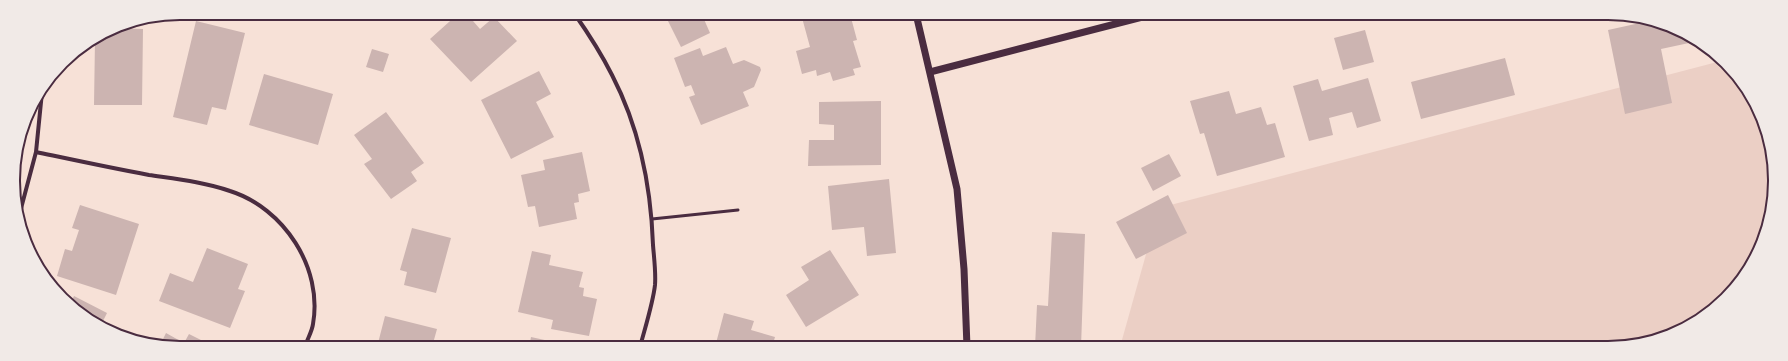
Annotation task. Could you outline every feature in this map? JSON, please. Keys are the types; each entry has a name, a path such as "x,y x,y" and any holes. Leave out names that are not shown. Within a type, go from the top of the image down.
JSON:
{"street":[{"path":"579,20 613,76 639,143 652,219 655,285 641,341"},
{"path":"917,20 957,189 964,269 967,341"},
{"path":"930,72 1131,20"},
{"path":"22,205 36,152 41,102"},
{"path":"36,152 99,166 230,191 260,205 288,232 300,247 310,274 314,301 313,325 307,341"}],"lane":[{"path":"652,219 738,210"}],"shaded area":[{"path":"1716,62 1741,91 1756,119 1763,139 1768,170 1767,201 1763,222 1756,242 1741,270 1721,294 1697,314 1669,329 1649,336 1618,341 1122,341 1159,208"}],"building":[{"path":"451,20 472,20 480,29 490,20 497,20 517,41 471,82 430,39"},
{"path":"668,20 704,20 710,33 681,47"},
{"path":"803,20 852,20 857,40 853,41 861,67 853,69 855,75 833,81 830,72 817,76 816,70 802,74 796,51 810,47"},
{"path":"196,21 245,33 226,110 212,107 207,125 173,117"},
{"path":"1639,23 1669,32 1689,42 1661,49 1672,103 1625,114 1608,30"},
{"path":"130,29 143,29 142,105 94,105 95,45 119,32"},
{"path":"1365,30 1374,62 1343,70 1334,38"},
{"path":"726,47 733,64 744,60 760,67 761,70 754,87 743,92 749,106 701,125 689,97 695,95 691,85 685,87 674,58 700,48 703,56"},
{"path":"372,49 389,54 383,72 366,67"},
{"path":"1505,58 1515,95 1421,119 1411,82"},
{"path":"539,71 551,94 536,102 554,137 511,159 481,100"},
{"path":"264,74 333,94 318,145 249,125"},
{"path":"1368,78 1381,121 1357,128 1352,112 1329,118 1333,135 1309,141 1293,86 1318,79 1322,91"},
{"path":"1229,91 1236,114 1261,107 1267,125 1275,123 1285,157 1217,176 1204,133 1200,134 1190,101"},
{"path":"881,101 881,165 808,166 809,140 834,140 834,125 819,124 819,102"},
{"path":"386,112 424,163 411,172 417,181 391,199 364,164 372,159 354,135"},
{"path":"582,152 590,191 578,194 579,202 574,203 577,219 539,227 535,206 528,207 521,175 545,170 543,160"},
{"path":"1169,154 1181,176 1153,191 1141,168"},
{"path":"889,179 896,253 867,256 864,227 832,230 828,186"},
{"path":"1168,195 1187,233 1136,259 1116,222"},
{"path":"80,205 139,224 116,295 57,276 65,249 72,251 79,230 72,228"},
{"path":"412,228 451,238 436,293 404,285 407,272 400,270"},
{"path":"1052,232 1085,234 1081,341 1035,341 1037,305 1048,306"},
{"path":"207,248 248,264 238,289 245,291 230,328 159,301 170,273 193,282"},
{"path":"830,250 859,295 806,327 786,295 809,280 801,267"},
{"path":"532,251 551,255 549,265 583,272 579,287 584,288 583,296 597,299 589,336 551,329 553,320 518,312"},
{"path":"74,296 107,313 103,321 91,314 73,299"},
{"path":"724,313 754,321 751,330 775,337 774,341 717,341"},
{"path":"385,316 437,329 434,341 379,341"},
{"path":"166,333 180,341 170,341 162,340"},
{"path":"189,334 203,341 185,341"},
{"path":"531,337 549,341 530,341"}]}
